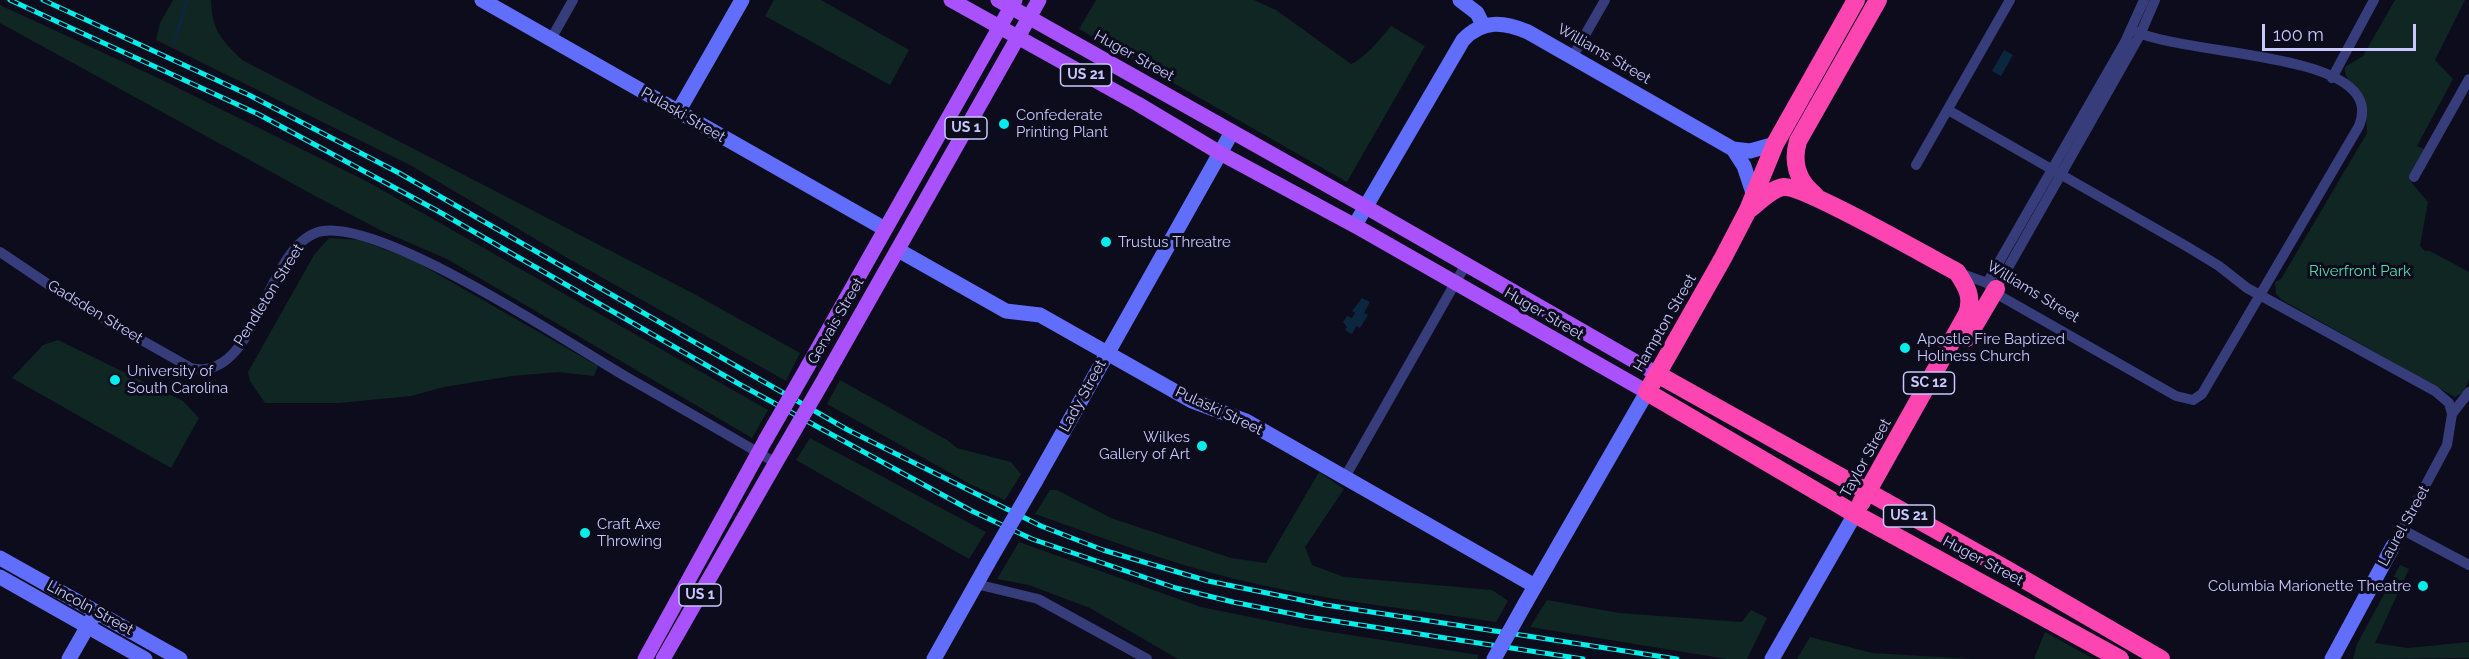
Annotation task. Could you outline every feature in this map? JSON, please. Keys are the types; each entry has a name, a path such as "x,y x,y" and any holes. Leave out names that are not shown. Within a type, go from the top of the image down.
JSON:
{"highway":[{"name":"Hampton Street","path":"1647,392 1751,203 1775,144 1856,0"},
{"path":"1821,200 1800,179 1796,165 1796,148 1829,83 1878,0"},
{"path":"1751,203 1784,187 1821,200"},
{"name":"Williams Street","path":"1821,200 1957,272"},
{"name":"Taylor Street","path":"1855,514 1969,308 1970,296 1957,272"},
{"path":"1939,364 1967,339 1991,286"},
{"name":"Huger Street","path":"1657,375 2161,659"},
{"name":"Huger Street","path":"1647,392 1855,514 2120,659"}],"main road":[{"name":"Huger Street","path":"951,0 1138,104 1220,153 1355,225 1647,392"},
{"name":"Gervais Street","path":"663,659 1039,0"},
{"name":"Huger Street","path":"1008,2 1029,17 1466,264 1657,375"},
{"name":"Gervais Street","path":"647,655 762,446 999,28 1008,2"},
{"path":"878,284 875,274 890,240 885,229"}],"street":[{"name":"Pulaski Street","path":"482,0 885,229"},
{"path":"550,39 573,0"},
{"path":"678,112 742,0"},
{"path":"1355,225 1464,40 1483,26 1477,13 1460,0"},
{"path":"1573,56 1605,0"},
{"path":"1916,165 2010,0"},
{"path":"2136,33 2144,0"},
{"path":"1991,286 2155,0"},
{"path":"2332,78 2374,0"},
{"name":"Williams Street","path":"1483,26 1497,23 1512,26 1573,56 1733,149"},
{"path":"2136,33 2186,46 2305,66 2332,78 2352,90 2358,97 2362,116 2360,126 2261,295"},
{"path":"2414,177 2469,79"},
{"path":"1948,110 2219,266 2261,295 2435,392 2449,403 2452,414"},
{"name":"Lady Street","path":"934,659 1232,132"},
{"path":"1733,149 1750,151 1775,144"},
{"path":"1733,149 1744,166 1751,203"},
{"name":"Pendleton Street","path":"191,368 210,370 226,361 266,302 292,251 302,240 317,232 335,231 376,241 424,261 762,446"},
{"name":"Pulaski Street","path":"898,250 1006,311 1040,315 1192,401 1246,421 1535,586"},
{"name":"Gadsden Street","path":"0,252 63,295 191,368"},
{"path":"1345,477 1466,264"},
{"name":"Williams Street","path":"1957,272 1991,286 2002,297 2176,396 2193,400 2202,394 2261,295"},
{"name":"Hampton Street","path":"1494,659 1647,392"},
{"name":"Laurel Street","path":"2332,659 2403,530 2446,445 2452,414 2469,392"},
{"path":"762,446 780,456"},
{"name":"Taylor Street","path":"1772,659 1855,514"},
{"path":"2403,530 2469,565"},
{"name":"Lincoln Street","path":"0,558 180,659"},
{"name":"Lincoln Street","path":"0,577 145,659"},
{"path":"976,584 1038,599 1148,659"},
{"path":"69,659 96,612"},
{"path":"647,655 663,659"}],"green space":[{"path":"173,0 211,0 213,20 219,34 242,60 696,295 800,353 786,381 571,260 410,165 156,40 160,23"},
{"path":"774,0 821,0 909,50 890,85 765,16"},
{"path":"1096,0 1254,0 1276,10 1351,64 1378,42 1391,26 1425,46 1347,182 1079,29"},
{"name":"Riverfront Park","path":"2395,0 2465,0 2435,60 2453,79 2417,146 2424,149 2412,173 2411,182 2428,202 2420,246 2425,251 2430,251 2469,272 2469,379 2464,392 2455,397 2282,300 2276,294 2275,282 2281,279 2367,133 2365,99 2346,76 2345,67 2363,56"},
{"path":"0,5 160,79 368,182 768,410 752,438 447,259 382,231 317,197 0,23"},
{"path":"329,238 360,240 413,260 598,366 594,376 558,372 512,376 444,387 411,396 339,403 265,403 250,381 248,372 314,255"},
{"path":"58,340 183,401 199,418 171,468 12,378 43,345"},
{"path":"840,380 947,440 957,448 1011,462 1021,474 1005,500 970,484 827,404"},
{"path":"810,438 986,532 969,559 796,460"},
{"path":"1319,472 1344,489 1305,547 1312,565 1344,577 1492,590 1508,601 1496,622 1335,599 1239,580 1162,558 1035,514 1050,490 1057,490 1111,518 1231,558 1266,563"},
{"path":"1019,542 1201,607 1305,628 1479,655 1477,659 1178,659 1090,608 1029,585 997,579"},
{"path":"2400,565 2409,569 2375,643 2408,648 2469,642 2469,658 2353,659 2357,644"},
{"path":"1547,600 1619,613 1742,622 1751,610 1767,618 1747,659 1727,659 1530,627"},
{"path":"2045,632 2094,659 2034,659"},
{"path":"1810,637 1872,653 1973,659 1797,659"}],"water":[{"path":"2004,50 2013,55 2001,76 1992,71"},
{"path":"1362,298 1370,302 1364,313 1368,315 1360,328 1356,326 1352,334 1345,330 1347,327 1343,322 1347,316 1352,318 1355,313 1352,311"}],"waterway":[{"path":"174,44 187,0"}],"railway":[{"path":"10,0 258,114 436,210 739,384 972,511 1032,539 1176,588 1233,602 1308,617 1583,659"},
{"path":"43,0 249,95 399,173 848,430 1041,526 1103,550 1208,581 1326,605 1677,659"}],"place":[{"name":"Confederate Printing Plant","path":"1004,124"},
{"name":"Trustus Threatre","path":"1106,242"},
{"name":"Apostle Fire Baptized Holiness Church","path":"1905,348"},
{"name":"University of South Carolina","path":"115,380"},
{"name":"Wilkes Gallery of Art","path":"1202,446"},
{"name":"Craft Axe Throwing","path":"585,533"},
{"name":"Columbia Marionette Theatre","path":"2423,586"}]}
